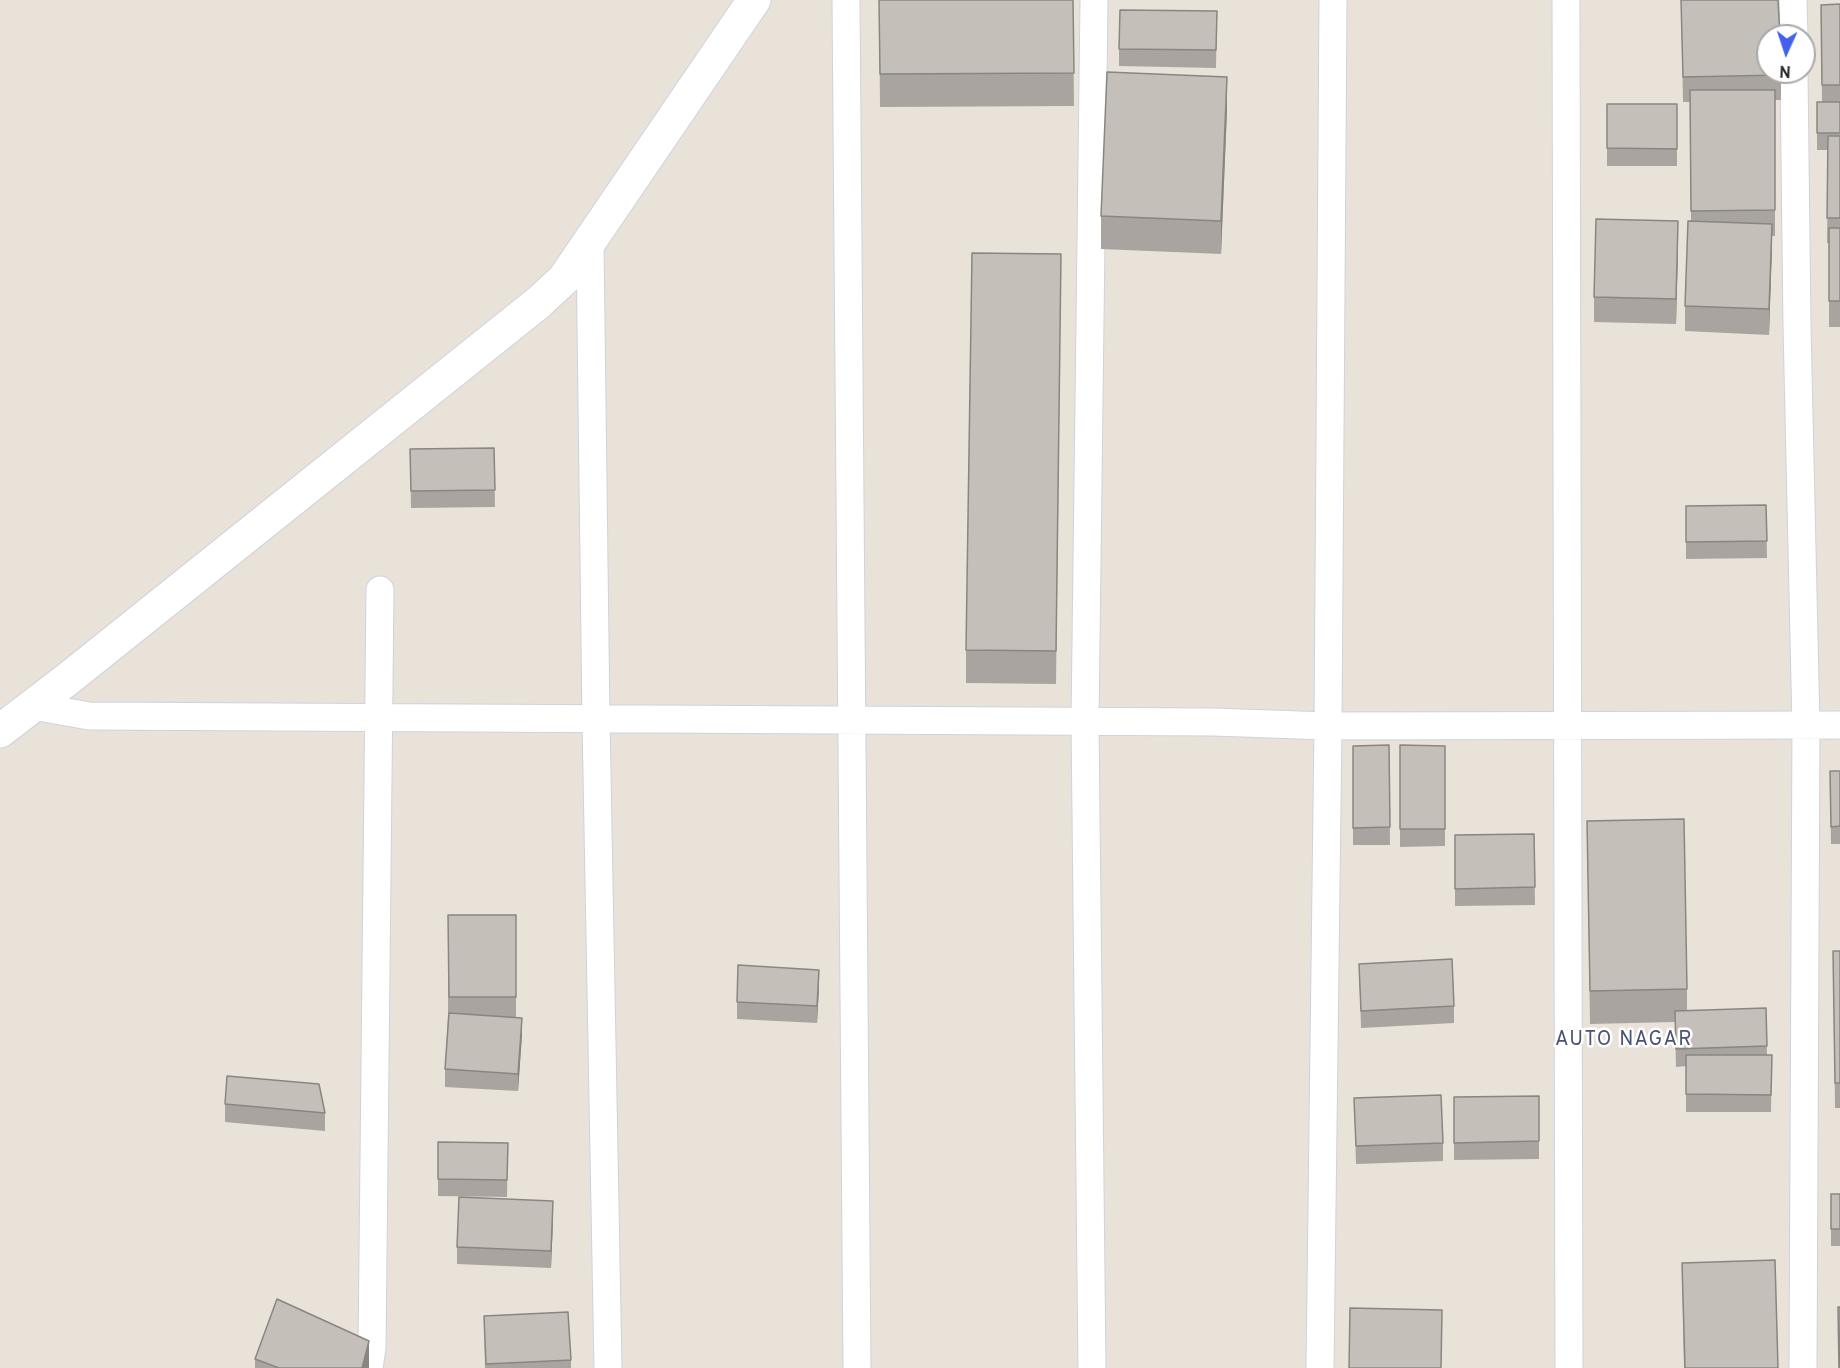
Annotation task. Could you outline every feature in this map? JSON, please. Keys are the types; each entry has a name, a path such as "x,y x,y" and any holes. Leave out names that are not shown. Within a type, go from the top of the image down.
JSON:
{"main road":[{"path":"0,731 538,303 564,279 754,0"}],"street":[{"path":"846,0 857,1368"},
{"path":"1092,1368 1085,722 1095,0"},
{"path":"1320,1368 1328,726 1333,0"},
{"path":"1566,0 1569,1368"},
{"path":"1793,0 1794,24"},
{"path":"1794,84 1806,726 1803,1368"},
{"path":"590,244 608,1368"},
{"path":"369,1368 372,1348 380,590"},
{"path":"33,706 89,716 1213,722 1328,726 1840,725"}],"building":[{"path":"879,0 1073,0 1074,73 880,74"},
{"path":"1681,0 1778,0 1779,24 1756,24 1756,76 1683,77"},
{"path":"1840,4 1840,85 1822,85 1821,5"},
{"path":"1120,10 1217,11 1216,50 1119,49"},
{"path":"1107,72 1227,77 1221,221 1101,216"},
{"path":"1690,90 1775,90 1775,210 1691,211"},
{"path":"1817,102 1840,102 1840,133 1817,133"},
{"path":"1607,104 1677,104 1677,149 1607,148"},
{"path":"1828,136 1840,136 1840,218 1827,218"},
{"path":"1596,219 1678,221 1676,299 1594,297"},
{"path":"1688,221 1772,224 1769,309 1685,306"},
{"path":"1829,228 1840,228 1840,301 1829,301"},
{"path":"972,253 1061,254 1056,651 966,650"},
{"path":"494,448 495,490 411,491 410,449"},
{"path":"1766,505 1767,541 1686,542 1686,506"},
{"path":"1389,745 1390,827 1353,828 1353,746"},
{"path":"1400,745 1445,746 1445,829 1400,829"},
{"path":"1830,771 1840,771 1840,826 1831,827"},
{"path":"1684,819 1687,989 1590,991 1587,821"},
{"path":"1534,834 1535,887 1455,889 1455,835"},
{"path":"448,915 516,915 516,997 449,997"},
{"path":"1833,951 1840,951 1840,1083 1835,1083"},
{"path":"1452,959 1454,1006 1361,1011 1359,964"},
{"path":"738,965 819,970 817,1006 737,1002"},
{"path":"1766,1008 1767,1046 1676,1049 1675,1011"},
{"path":"449,1013 522,1018 518,1074 445,1069"},
{"path":"1686,1055 1772,1055 1771,1095 1686,1094"},
{"path":"227,1076 319,1084 325,1113 225,1104"},
{"path":"1441,1095 1443,1143 1356,1146 1354,1098"},
{"path":"1539,1096 1539,1141 1454,1143 1454,1097"},
{"path":"438,1142 508,1143 507,1180 438,1179"},
{"path":"1831,1194 1840,1194 1840,1229 1831,1229"},
{"path":"459,1197 553,1201 551,1251 457,1247"},
{"path":"1775,1260 1778,1368 1685,1368 1682,1263"},
{"path":"277,1299 369,1341 362,1368 279,1368 255,1359"},
{"path":"1838,1307 1840,1307 1840,1368 1839,1368"},
{"path":"1350,1308 1442,1310 1441,1368 1349,1368"},
{"path":"568,1312 571,1360 486,1364 484,1316"}],"district":[{"name":"AUTO NAGAR","path":"1624,1041"}]}
